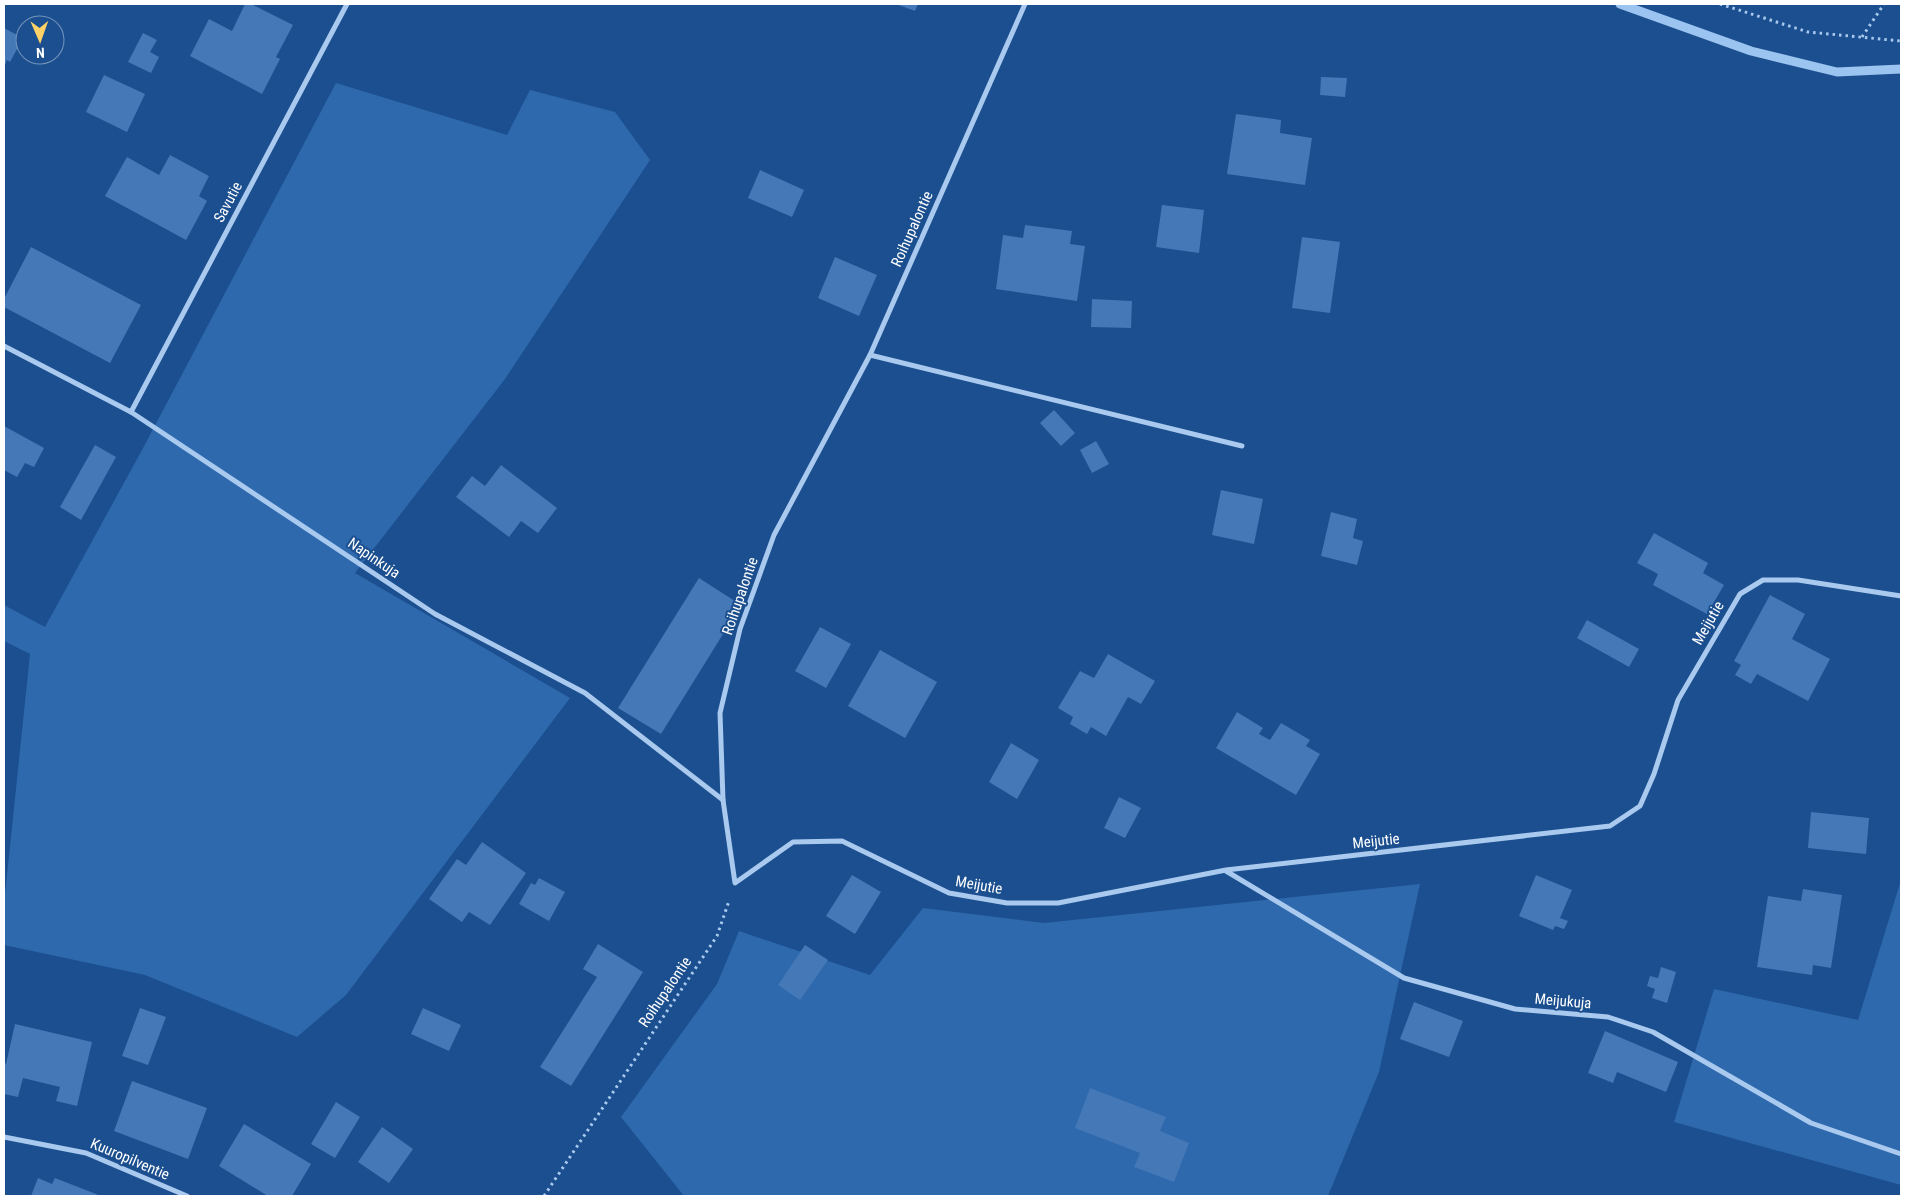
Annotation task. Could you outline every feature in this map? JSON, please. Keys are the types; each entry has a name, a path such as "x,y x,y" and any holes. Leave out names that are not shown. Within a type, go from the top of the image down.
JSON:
{"street":[{"name":"Savutie","path":"131,412 347,4"},
{"name":"Roihupalontie","path":"735,884 723,800 720,713 740,629 774,535 870,355 1025,4"},
{"name":"Napinkuja","path":"4,346 131,412 435,614 585,692 723,800"},
{"path":"870,355 1242,446"},
{"name":"Meijutie","path":"735,884 793,842 842,841 949,894 1007,903 1058,903 1226,870 1610,826 1640,806 1654,774 1678,700 1740,594 1763,580 1798,580 1901,596"},
{"name":"Meijukuja","path":"1226,870 1404,978 1515,1009 1608,1018 1653,1032 1811,1123 1901,1154"},
{"name":"Kuuropilventie","path":"4,1137 86,1153 187,1196"}],"path":[{"path":"1720,4 1808,32 1901,41"},
{"path":"1862,37 1884,4"},
{"name":"Roihupalontie","path":"544,1196 717,936 735,884"}],"shaded area":[{"path":"336,83 507,135 530,90 615,112 650,160 505,379 355,573 570,698 346,995 297,1037 145,975 4,945 4,904 30,654 4,641 4,605 45,627 142,450"},
{"path":"1901,880 1901,1185 1674,1122 1714,989 1858,1020"},
{"path":"1420,884 1379,1072 1328,1196 684,1196 621,1117 717,984 739,931 870,975 923,908 1044,923"}],"building":[{"path":"245,4 251,4 293,25 276,57 280,59 262,94 190,56 209,19 232,31"},
{"path":"896,4 918,4 915,11"},
{"path":"4,28 15,34 15,53 10,62 7,60 4,67"},
{"path":"143,33 157,40 150,52 159,57 151,73 128,62"},
{"path":"104,75 145,94 127,132 86,112"},
{"path":"1321,77 1347,78 1345,97 1320,95"},
{"path":"1236,114 1281,120 1280,133 1312,138 1305,185 1227,174"},
{"path":"170,155 209,176 199,196 207,201 186,240 105,196 127,157 159,175"},
{"path":"760,170 804,190 792,217 748,198"},
{"path":"1162,205 1204,210 1199,253 1156,247"},
{"path":"1025,225 1072,231 1070,244 1085,246 1077,301 996,289 1003,235 1023,238"},
{"path":"1302,237 1340,242 1330,313 1292,308"},
{"path":"31,247 141,305 110,363 4,307 4,299"},
{"path":"835,257 877,275 859,316 818,298"},
{"path":"1092,299 1132,301 1131,328 1091,327"},
{"path":"1054,410 1075,433 1061,446 1040,423"},
{"path":"4,426 44,448 34,467 25,463 17,477 4,470"},
{"path":"1096,441 1109,464 1092,473 1080,450"},
{"path":"95,445 116,457 81,520 60,507"},
{"path":"501,465 557,508 538,533 521,521 509,537 456,497 472,476 485,486"},
{"path":"1221,490 1263,499 1254,544 1212,535"},
{"path":"1331,512 1357,519 1353,538 1363,541 1357,565 1321,556"},
{"path":"1654,533 1708,563 1703,573 1724,585 1707,614 1653,585 1658,574 1637,563"},
{"path":"699,578 741,605 661,734 618,708"},
{"path":"1770,595 1805,614 1792,639 1830,659 1808,701 1757,674 1751,684 1735,675 1741,665 1734,661"},
{"path":"1587,620 1639,649 1629,667 1577,638"},
{"path":"820,627 851,644 826,688 795,671"},
{"path":"880,650 937,682 905,738 848,706"},
{"path":"1108,654 1155,681 1141,704 1128,697 1106,736 1091,727 1087,734 1070,724 1073,717 1058,708 1080,671 1094,678"},
{"path":"1237,712 1263,728 1259,734 1270,740 1281,723 1310,740 1306,746 1320,754 1296,795 1216,748"},
{"path":"1011,743 1039,760 1017,799 989,782"},
{"path":"1119,797 1141,808 1125,838 1104,828"},
{"path":"1811,812 1869,818 1866,854 1808,848"},
{"path":"482,842 526,873 490,925 469,912 462,922 429,899 457,859 466,865"},
{"path":"852,875 881,892 855,934 826,916"},
{"path":"1536,875 1572,890 1560,918 1568,921 1564,929 1555,926 1553,930 1519,916"},
{"path":"539,878 565,892 549,921 519,904 531,883 535,885"},
{"path":"1803,889 1842,895 1831,968 1813,965 1812,975 1757,967 1768,896 1801,901"},
{"path":"598,944 643,972 571,1086 540,1067 597,977 583,969"},
{"path":"805,945 828,960 800,1000 778,985"},
{"path":"1661,967 1676,972 1667,1003 1652,998 1655,989 1647,986 1650,976 1658,978"},
{"path":"1414,1002 1463,1021 1449,1057 1400,1039"},
{"path":"140,1008 166,1017 148,1065 122,1056"},
{"path":"423,1008 461,1025 449,1051 411,1034"},
{"path":"15,1024 92,1042 77,1106 56,1101 60,1087 23,1078 18,1097 4,1094 4,1063 6,1064"},
{"path":"1605,1031 1678,1062 1666,1092 1617,1072 1613,1083 1588,1073"},
{"path":"132,1081 207,1108 188,1159 114,1131"},
{"path":"1090,1088 1166,1117 1160,1131 1189,1143 1174,1182 1134,1167 1140,1153 1075,1128"},
{"path":"336,1102 360,1117 335,1158 311,1144"},
{"path":"244,1124 311,1164 292,1196 268,1196 219,1166"},
{"path":"382,1127 413,1149 389,1183 358,1162"},
{"path":"38,1178 52,1184 55,1178 101,1196 31,1196"}],"waterway":[{"path":"1620,4 1751,51 1837,72 1901,69"}]}
